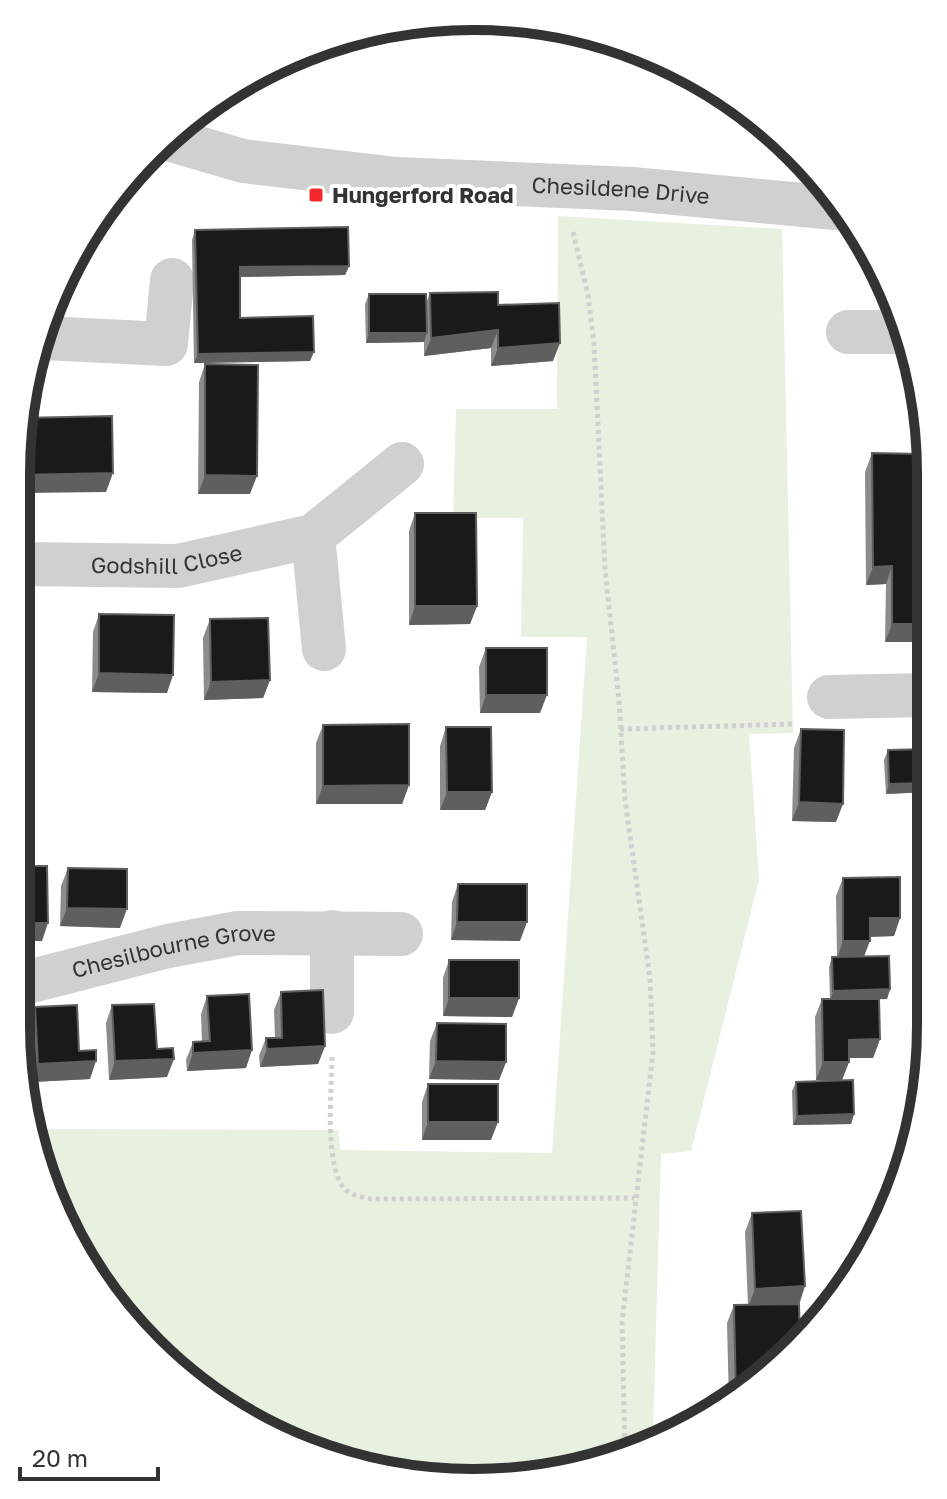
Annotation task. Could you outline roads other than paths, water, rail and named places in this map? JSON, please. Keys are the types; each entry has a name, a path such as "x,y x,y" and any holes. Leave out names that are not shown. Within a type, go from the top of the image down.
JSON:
{"street":[{"name":"Chesildene Drive","path":"179,142 243,161 381,178 561,186 828,207"},
{"path":"52,338 166,344 172,280"},
{"path":"848,332 893,332"},
{"name":"Godshill Close","path":"30,564 178,566 313,536 402,464"},
{"path":"313,536 324,649"},
{"path":"829,697 917,695"},
{"path":"332,932 332,1012"},
{"name":"Chesilbourne Grove","path":"30,982 168,946 238,933 401,934"}],"place":[{"name":"Hungerford Road","path":"316,195"}]}
